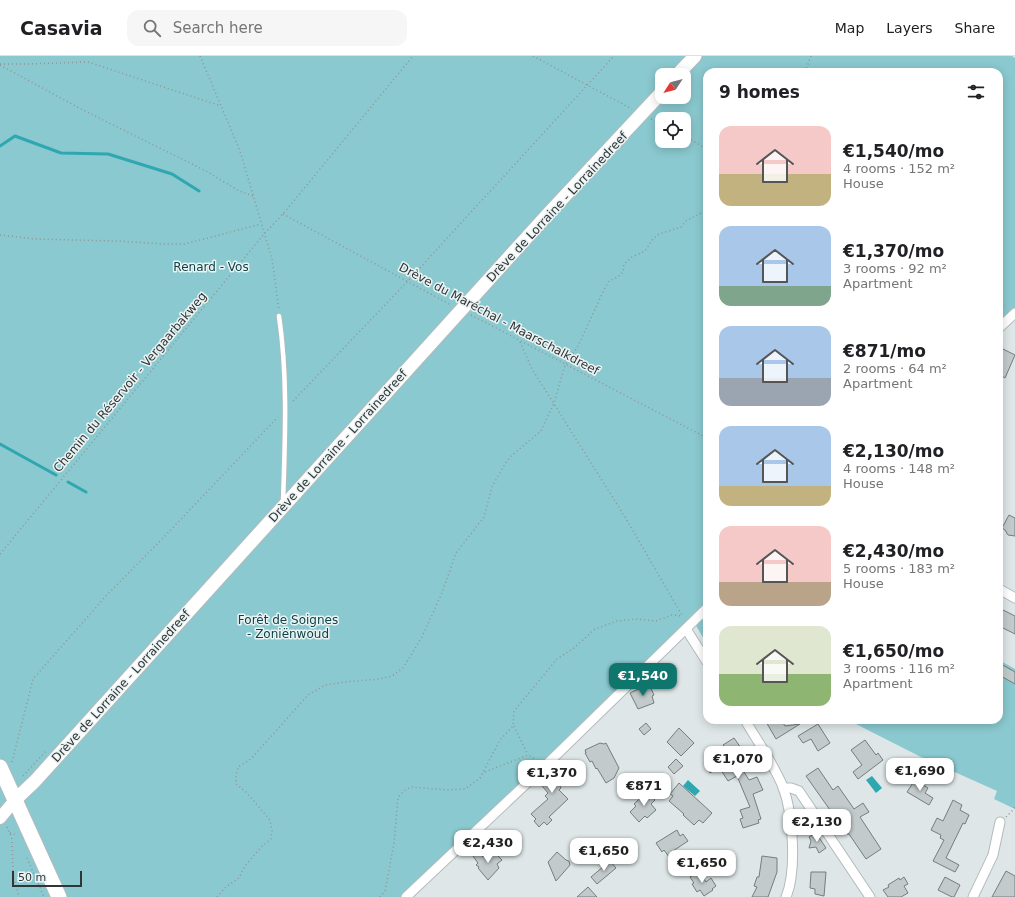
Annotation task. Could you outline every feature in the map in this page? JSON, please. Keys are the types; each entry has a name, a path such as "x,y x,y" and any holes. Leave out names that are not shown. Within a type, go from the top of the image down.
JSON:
{"main road":[{"path":"684,68 695,56"},
{"name":"Drève de Lorraine - Lorrainedreef","path":"15,800 35,781 283,506 462,311 548,214 655,100"},
{"path":"0,767 59,897"}],"street":[{"path":"1003,324 1015,313"},
{"path":"1003,591 1015,598"},
{"path":"406,897 545,766 703,612"},
{"path":"687,627 703,655"},
{"path":"747,724 771,763 783,788 789,816 792,849 792,872 786,897"},
{"path":"783,788 791,788 799,791 870,897"},
{"path":"0,818 15,800"},
{"path":"973,897 993,855 1000,822"}],"lane":[{"path":"279,316 283,339 285,409 283,506"}],"path":[{"path":"200,56 240,151 272,260 279,316"},
{"name":"Chemin du Réservoir - Vergaarbakweg","path":"0,554 413,56"},
{"path":"533,56 655,121"},
{"path":"14,757 33,679 106,596 408,282 614,56"},
{"path":"806,68 811,56"},
{"path":"0,64 88,62 222,106"},
{"path":"0,64 81,109 206,171 238,192 253,196"},
{"path":"691,140 703,147"},
{"path":"217,897 226,887 239,878 245,866 261,847 271,839 272,831 270,820 246,792 236,784 238,768 251,759 308,695 325,685 379,679 392,676 402,668 422,637 442,593 456,553 484,517 492,487 505,464 511,456 541,431 554,403 565,365 578,346 609,281 618,278 623,272 624,264 632,257 645,251 653,239 659,234 681,227 686,222 703,212"},
{"name":"Drève du Maréchal - Maarschalkdreef","path":"283,214 462,311 703,436"},
{"path":"0,235 44,240 178,244 204,239 261,224"},
{"path":"520,341 532,369 625,517 683,616 687,627"},
{"path":"545,766 528,755 513,726 514,711 557,659 574,648 595,629 617,621 637,619 656,621 672,615 683,616"},
{"path":"380,897 385,891 394,843 398,797 411,787 448,790 464,789 480,778 485,772 500,740 513,726"},
{"path":"485,772 528,755"},
{"path":"1000,822 1013,810 1015,806"},
{"path":"0,818 10,833 12,839 13,876 19,897"},
{"path":"10,833 17,834 20,841"},
{"path":"25,853 44,897"}],"green space":[{"name":"Forêt de Soignes - Zoniënwoud","path":"0,56 1012,56 1015,58 1015,310 1003,322 1003,68 703,68 703,610 404,897 0,897"},
{"path":"703,617 703,637 695,624"},
{"path":"1003,662 1015,669 1015,809 994,799 997,791 919,756 856,724 1003,724"}],"shaded area":[{"path":"872,776 882,788 876,793 866,780"},
{"path":"688,780 700,791 695,796 683,786"}],"building":[{"path":"1003,349 1015,355 1005,378 1003,377"},
{"path":"1009,515 1015,518 1015,536 1008,535 1003,529"},
{"path":"1003,610 1015,616 1015,634 1003,628"},
{"path":"1003,665 1015,672 1015,684 1003,677"},
{"path":"649,684 654,695 652,696 654,703 638,709 630,693"},
{"path":"646,723 651,729 644,735 639,729"},
{"path":"767,724 784,724 785,726 800,724 776,739"},
{"path":"818,724 830,743 818,751 811,739 803,743 798,736"},
{"path":"679,728 694,743 681,756 667,742"},
{"path":"734,738 743,751 734,756 749,780 757,777 763,790 753,794 761,819 758,820 759,823 743,828 740,819 743,818 740,810 750,807 737,776 728,781 719,767 710,773 704,763 726,749 723,745"},
{"path":"865,740 876,755 878,753 883,760 858,779 853,772 862,765 851,750"},
{"path":"600,743 606,743 619,768 614,778 606,783 597,768 596,769 592,761 590,762 585,753 585,750"},
{"path":"676,759 683,766 674,774 668,767"},
{"path":"564,760 574,769 559,784 561,788 559,790 568,799 549,817 552,820 547,825 544,822 539,827 534,821 536,819 531,814 548,799 545,796 548,793 538,781 544,775 546,778"},
{"path":"818,768 833,790 838,786 854,809 863,803 869,812 860,817 881,849 866,859 806,776"},
{"path":"915,780 928,788 925,793 933,798 929,805 907,792"},
{"path":"679,783 712,813 703,823 699,820 694,825 669,801 673,796 670,794"},
{"path":"647,792 655,800 651,804 656,810 647,818 645,816 639,822 630,812 636,806 634,804"},
{"path":"953,800 962,805 960,810 969,815 965,824 963,823 946,858 959,865 955,872 933,861 944,840 940,838 941,835 931,830 937,818 943,821"},
{"path":"677,830 680,836 683,834 688,841 673,851 682,864 677,868 664,850 662,852 656,843"},
{"path":"816,833 826,848 819,853 816,847 809,848 811,841 809,837"},
{"path":"478,851 483,857 487,853 490,855 493,851 502,860 497,864 499,868 488,880 476,865 478,863 473,856"},
{"path":"557,852 569,861 570,865 556,881 548,862"},
{"path":"762,856 777,858 777,872 768,897 752,897 757,887 754,886 757,877 759,877"},
{"path":"610,861 616,868 597,884 591,877"},
{"path":"699,871 706,882 711,878 716,886 704,896 700,890 697,892 690,877"},
{"path":"1006,871 1015,876 1015,897 992,897"},
{"path":"811,872 826,872 824,896 815,894 815,889 810,888"},
{"path":"904,877 908,884 904,886 908,893 901,897 888,897 883,890 899,878 900,880"},
{"path":"945,877 960,885 954,897 938,890"},
{"path":"588,887 597,897 577,897"}],"waterway":[{"path":"0,146 15,136 61,153 108,154 172,174 199,191"},
{"path":"0,444 56,475"},
{"path":"68,482 86,492"}],"park label":[{"name":"Renard - Vos","path":"211,267"}]}
